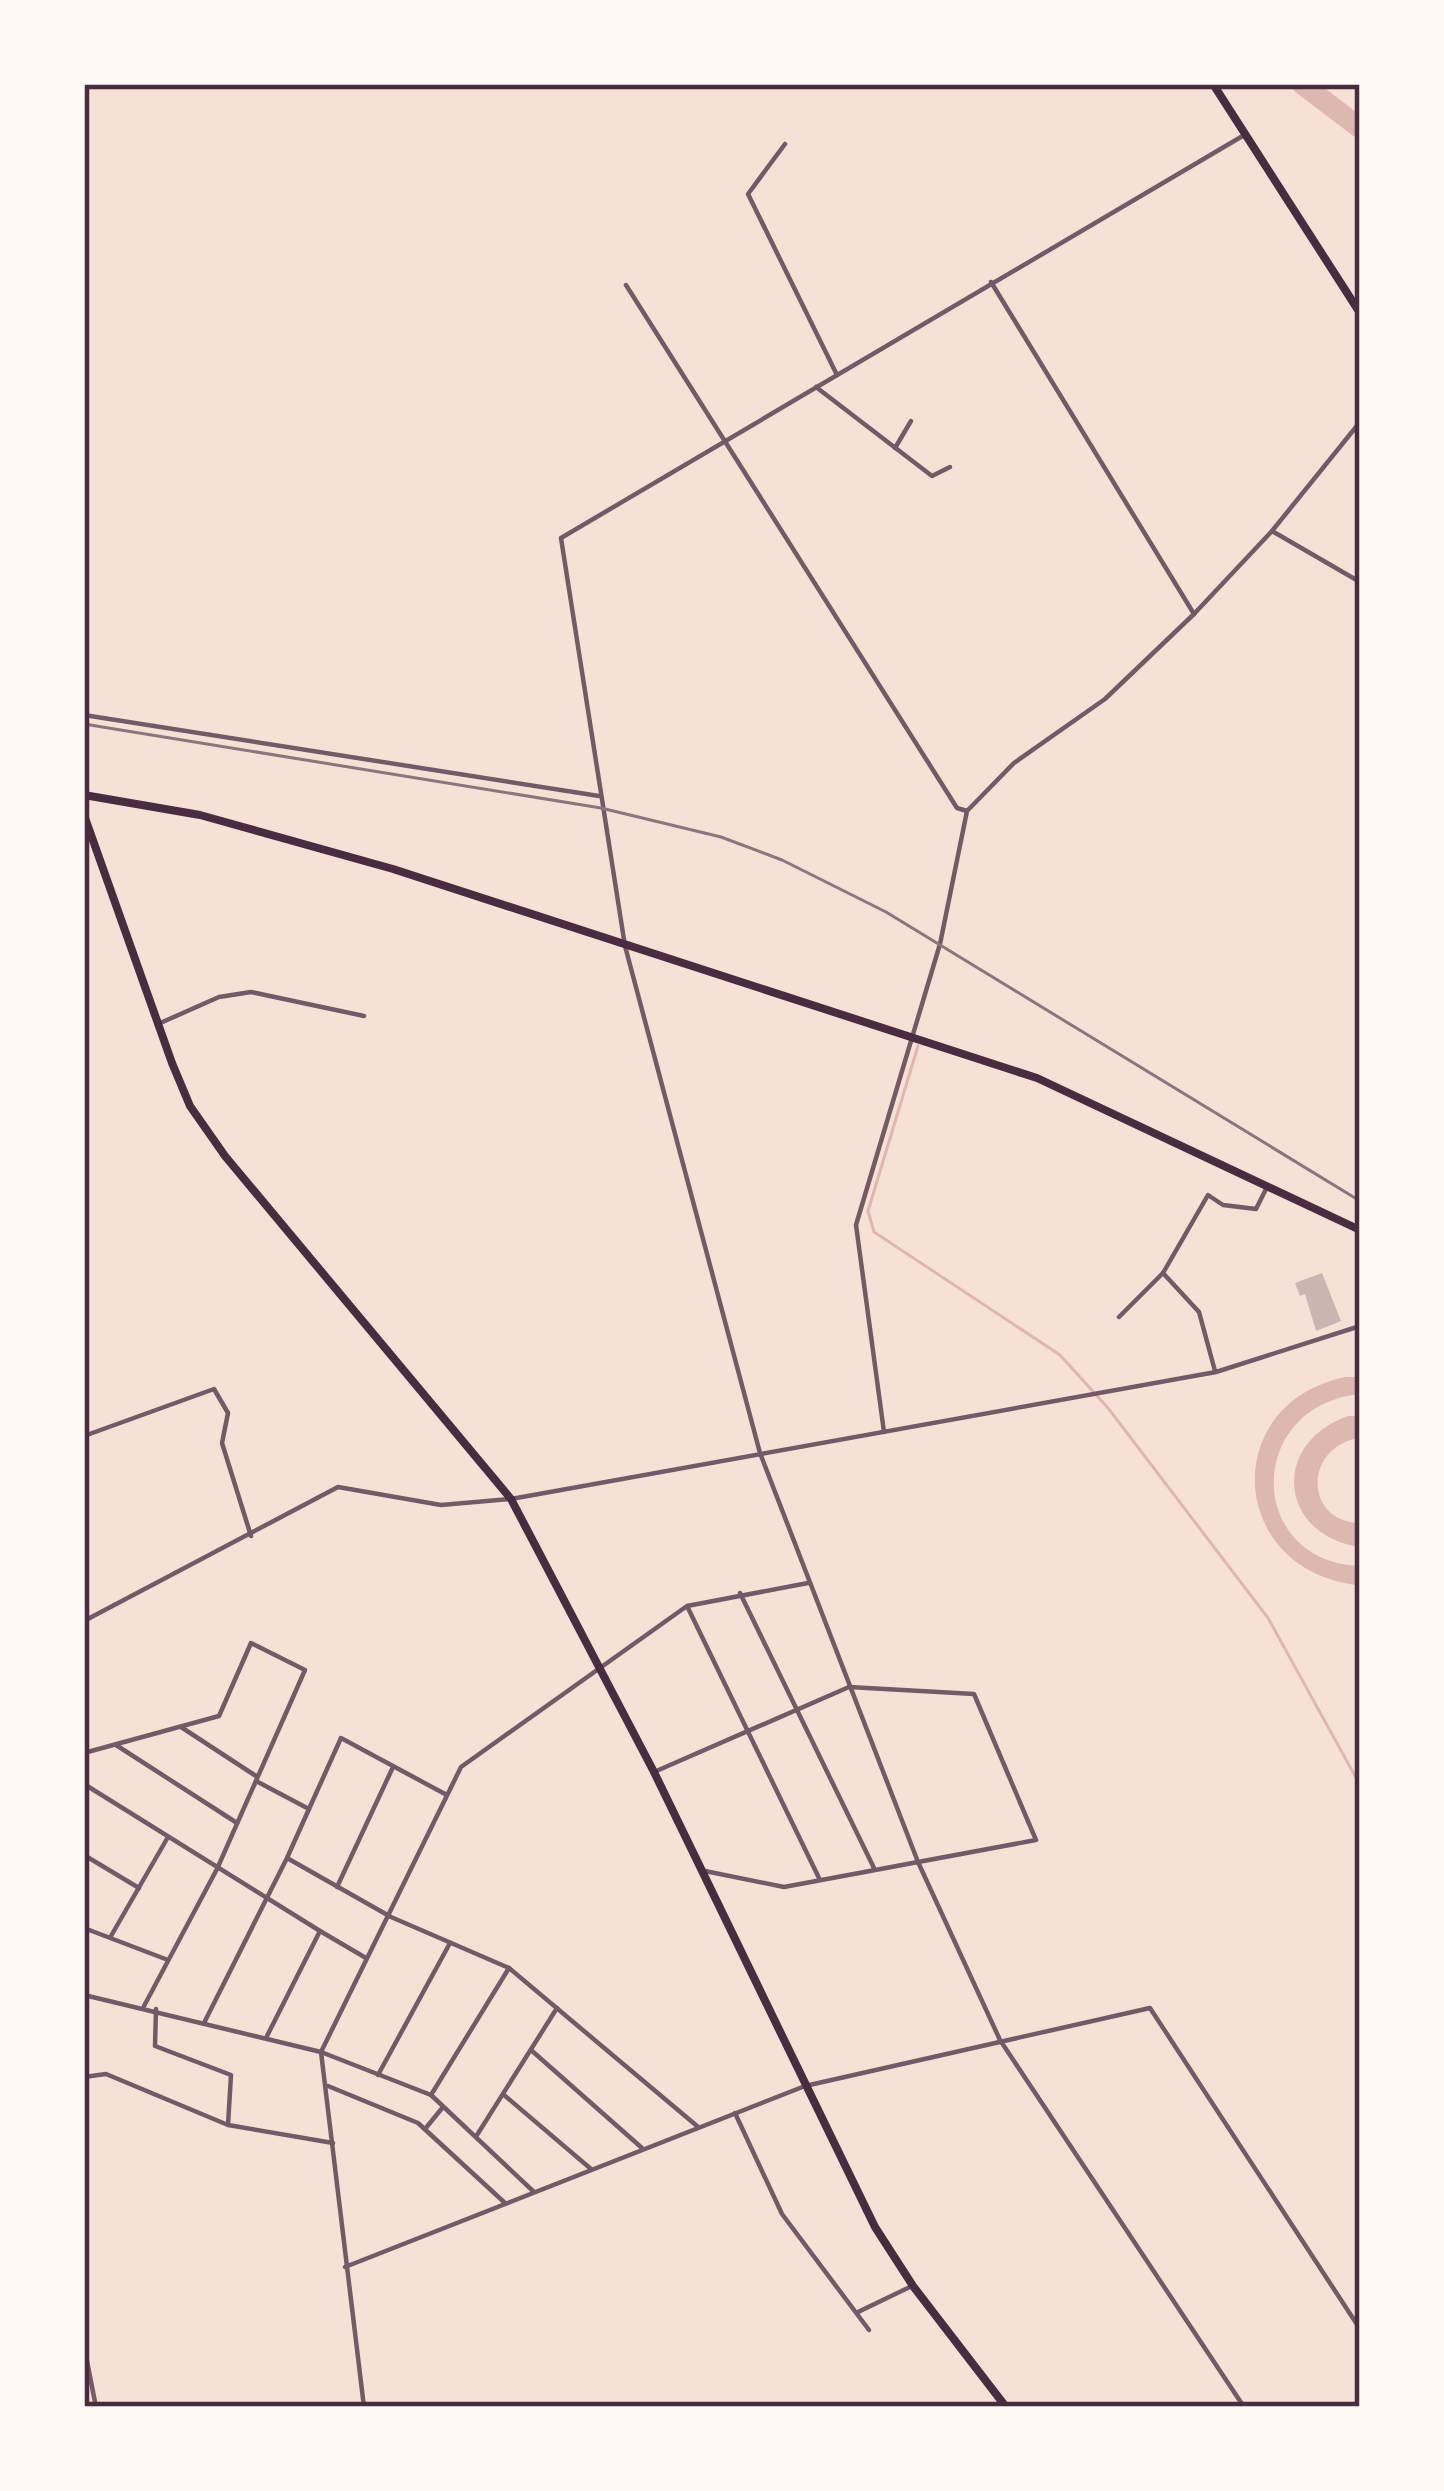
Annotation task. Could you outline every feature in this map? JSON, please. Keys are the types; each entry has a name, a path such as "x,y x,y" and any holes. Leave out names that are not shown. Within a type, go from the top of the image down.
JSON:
{"main road":[{"path":"1213,84 1360,313"},
{"path":"84,796 246,828 1037,1078 1360,1230"},
{"path":"84,815 190,1106 223,1153 511,1499 654,1772 875,2227 913,2286 1006,2407"}],"street":[{"path":"1244,2407 1000,2039 918,1862 760,1453 625,946 561,538 1246,134"},
{"path":"784,144 748,194 837,375"},
{"path":"991,282 1194,614"},
{"path":"626,285 956,808 967,811"},
{"path":"816,387 932,476 950,467"},
{"path":"895,448 911,421"},
{"path":"884,1432 856,1225 914,1037 967,811 1014,763 1105,699 1194,614 1272,531 1360,422"},
{"path":"1272,531 1360,582"},
{"path":"84,715 599,796"},
{"path":"158,1024 219,997 251,992 364,1016"},
{"path":"1119,1317 1162,1273 1208,1195 1223,1205 1256,1209 1268,1184"},
{"path":"1162,1273 1199,1312 1216,1372"},
{"path":"85,1618 338,1487 441,1505 511,1499 1216,1372 1360,1326"},
{"path":"84,1436 214,1389 228,1413 222,1443 251,1536"},
{"path":"364,2407 321,2052 391,1917 445,1794 461,1767 687,1606 740,1592 808,1583"},
{"path":"740,1592 875,1869"},
{"path":"687,1606 819,1878"},
{"path":"84,1753 219,1716 251,1643 305,1670 218,1869 144,2006"},
{"path":"654,1772 849,1688 974,1694 1036,1840 784,1887 700,1870"},
{"path":"181,1727 309,1810"},
{"path":"205,2021 341,1738 445,1794"},
{"path":"116,1745 237,1823"},
{"path":"338,1887 393,1766"},
{"path":"85,1788 366,1958"},
{"path":"111,1936 167,1837"},
{"path":"84,1856 139,1888"},
{"path":"287,1858 391,1917 509,1968 697,2126"},
{"path":"84,1928 167,1960"},
{"path":"266,2037 320,1931"},
{"path":"378,2074 450,1943"},
{"path":"431,2096 509,1968"},
{"path":"84,1995 321,2052 431,2096 534,2192"},
{"path":"475,2137 557,2008"},
{"path":"345,2267 805,2086 1150,2008 1360,2329"},
{"path":"156,2009 155,2046 231,2075 228,2125"},
{"path":"531,2050 642,2148"},
{"path":"84,2077 106,2074 228,2125 333,2144"},
{"path":"325,2085 425,2129 506,2204"},
{"path":"504,2095 591,2169"},
{"path":"425,2129 443,2107"},
{"path":"735,2113 782,2214 869,2330"},
{"path":"858,2312 913,2286"},
{"path":"84,2346 96,2407"}],"shaded area":[{"path":"1345,1377 1360,1377 1360,1394 1322,1405 1295,1425 1279,1453 1274,1483 1279,1513 1296,1539 1323,1558 1360,1566 1357,1585 1314,1573 1283,1550 1263,1520 1255,1486 1259,1451 1275,1419 1304,1393"},
{"path":"1348,1416 1360,1416 1360,1438 1329,1454 1318,1482 1328,1510 1360,1523 1359,1547 1332,1539 1312,1525 1294,1487 1296,1466 1306,1446 1323,1429"}],"building":[{"path":"1322,1273 1341,1321 1316,1331 1305,1294 1300,1296 1295,1283"}],"waterway":[{"path":"1302,84 1360,128"},
{"path":"918,1046 868,1211 874,1232 1060,1355 1108,1408 1268,1618 1360,1785"}],"railway":[{"path":"84,724 601,808 721,837 782,860 886,912 1360,1201"}]}
